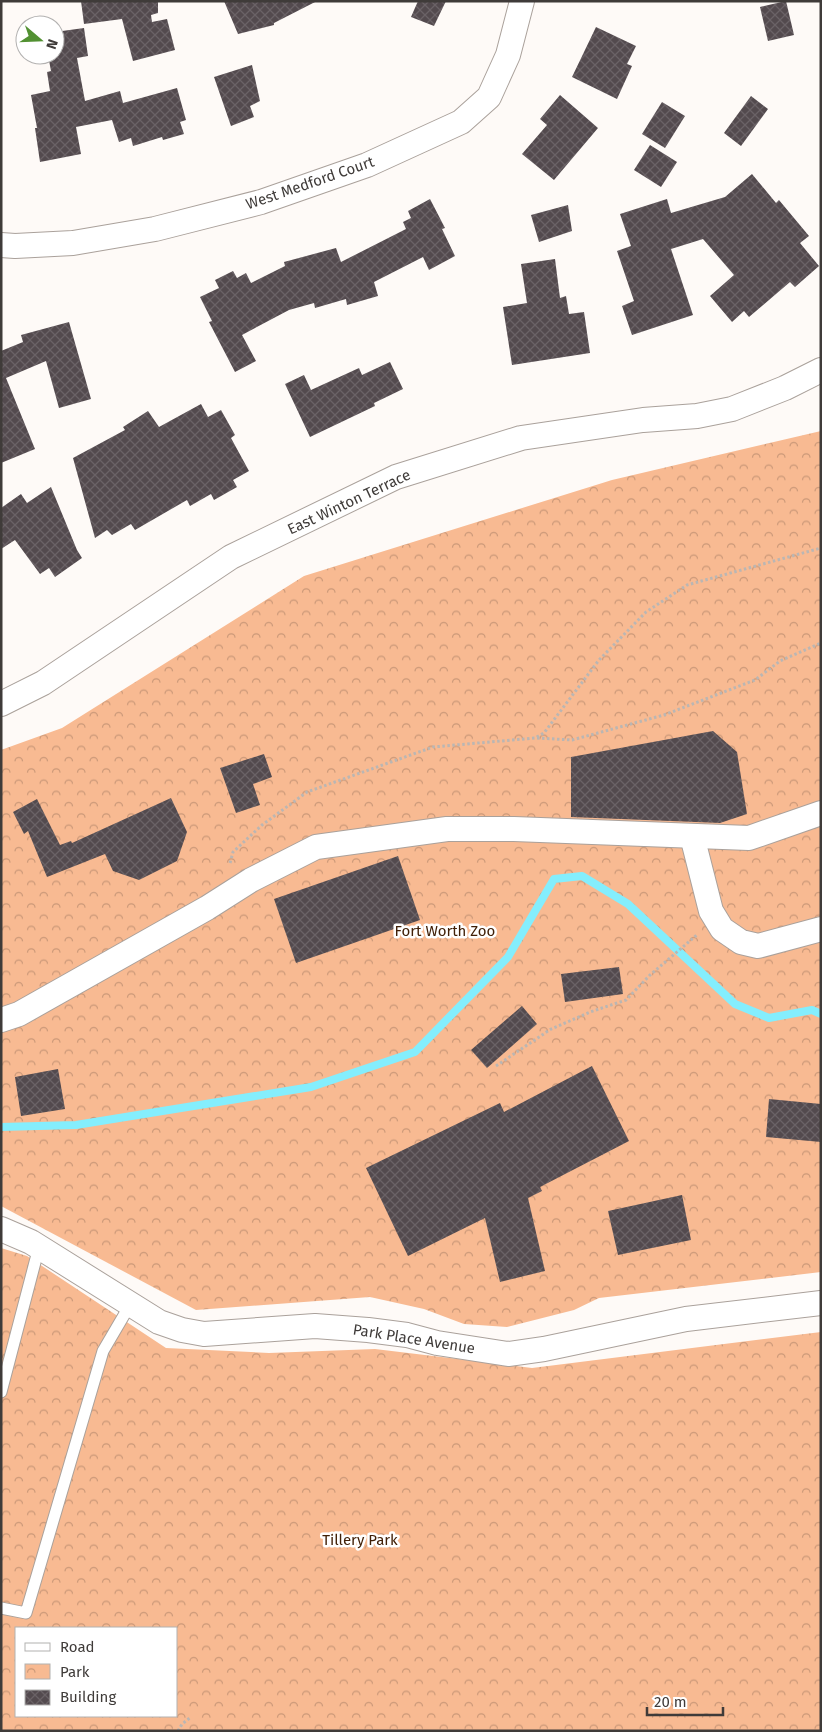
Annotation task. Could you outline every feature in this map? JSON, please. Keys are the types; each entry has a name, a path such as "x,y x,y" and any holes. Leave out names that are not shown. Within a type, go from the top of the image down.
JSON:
{"street":[{"name":"West Medford Court","path":"6,248 73,243 155,228 261,202 367,166 461,122 489,97 508,55 522,1"},
{"name":"East Winton Terrace","path":"1,704 42,683 231,557 396,477 521,438 643,420 697,416 732,409 785,388 821,370"},
{"path":"1,1020 19,1014 251,880 316,847 446,829 514,829 749,838 821,813"},
{"path":"692,836 711,911 722,929 741,942 758,946 821,929"},
{"name":"Park Place Avenue","path":"1,1229 39,1247 159,1322 182,1330 204,1334 315,1326 407,1335 437,1343 508,1354 544,1349 686,1319 821,1303"}],"lane":[{"path":"1,1392 39,1247"},
{"path":"1,1608 26,1613 103,1351 130,1305"}],"path":[{"path":"535,738 544,733 599,660 646,612 687,585 821,548"},
{"path":"222,898 233,852 262,825 307,792 433,747 535,738 572,740 664,715 755,680 780,661 821,643"},
{"path":"496,1066 551,1029 590,1012 626,1000 650,975 702,930"},
{"path":"178,1731 182,1724 191,1717"}],"green space":[{"name":"Fort Worth Zoo","path":"821,431 821,1272 599,1298 574,1310 507,1327 464,1324 424,1309 370,1297 196,1310 1,1206 1,750 62,728 304,576 612,480"},
{"name":"Tillery Park","path":"1,1248 27,1256 166,1348 269,1353 375,1349 532,1368 821,1332 821,1731 1,1731"}],"building":[{"path":"81,1 158,1 158,13 151,15 152,22 167,19 175,50 133,61 122,19 84,24"},
{"path":"224,1 317,1 274,23 274,25 238,34"},
{"path":"418,1 446,1 434,26 411,17"},
{"path":"786,1 794,35 768,41 760,7"},
{"path":"596,27 636,46 627,64 632,66 617,99 572,77"},
{"path":"84,28 88,56 77,58 85,101 120,91 123,103 177,88 186,120 180,122 184,134 163,140 162,137 133,146 131,138 119,142 112,120 76,127 81,154 40,162 35,128 37,128 31,95 50,91 47,72 51,71 50,65 65,65 65,31"},
{"path":"252,65 260,101 250,106 254,117 231,126 214,77"},
{"path":"560,95 598,128 554,180 522,154 547,125 540,119"},
{"path":"751,96 768,109 741,146 724,133"},
{"path":"662,102 685,116 665,148 642,134"},
{"path":"650,145 677,162 661,187 634,170"},
{"path":"752,174 776,203 779,200 809,236 800,243 819,266 795,287 790,282 749,317 744,311 732,322 710,296 734,275 703,239 671,249 693,315 632,335 622,306 634,301 617,251 631,246 620,214 667,199 671,213 725,197"},
{"path":"430,199 445,228 442,229 455,256 429,270 423,257 374,282 378,296 347,305 346,299 315,308 314,303 289,310 242,335 256,361 235,372 209,322 212,321 200,297 219,288 215,280 233,271 237,278 246,273 251,283 285,266 284,262 336,248 341,262 406,229 403,222 411,218 408,211"},
{"path":"568,205 572,231 539,242 531,215"},
{"path":"555,259 560,298 566,296 569,314 584,312 590,353 512,365 503,307 527,303 521,264"},
{"path":"69,322 91,399 59,408 46,361 6,378 35,449 1,463 1,351 23,342 21,335"},
{"path":"390,362 403,389 374,403 375,406 310,437 285,384 304,375 311,390 359,368 362,375"},
{"path":"201,404 208,417 221,410 235,435 231,438 249,471 233,480 237,487 214,500 211,494 190,506 187,500 135,530 131,524 112,535 107,530 95,538 73,458 125,430 123,427 148,411 159,427"},
{"path":"51,487 82,558 55,577 49,568 40,574 15,540 1,549 1,508 21,494 27,503"},
{"path":"713,731 737,752 747,814 720,823 571,817 571,757"},
{"path":"264,754 272,777 253,784 260,805 236,813 220,768"},
{"path":"171,798 187,832 177,861 139,880 113,871 105,854 47,877 28,831 24,834 13,812 37,799 60,845 71,841 72,843"},
{"path":"398,856 420,920 296,963 274,899"},
{"path":"619,967 623,994 565,1002 561,974"},
{"path":"522,1006 537,1024 487,1068 471,1050"},
{"path":"592,1066 629,1141 540,1187 542,1191 528,1198 545,1271 500,1282 485,1218 408,1256 366,1168 500,1103 504,1112"},
{"path":"58,1069 65,1109 21,1116 15,1077"},
{"path":"769,1099 821,1104 821,1142 766,1137"},
{"path":"682,1195 691,1240 618,1255 608,1211"}],"waterway":[{"path":"1,1127 76,1125 311,1087 415,1052 508,957 554,879 582,876 628,904 735,1004 769,1018 812,1010 821,1014"}]}
